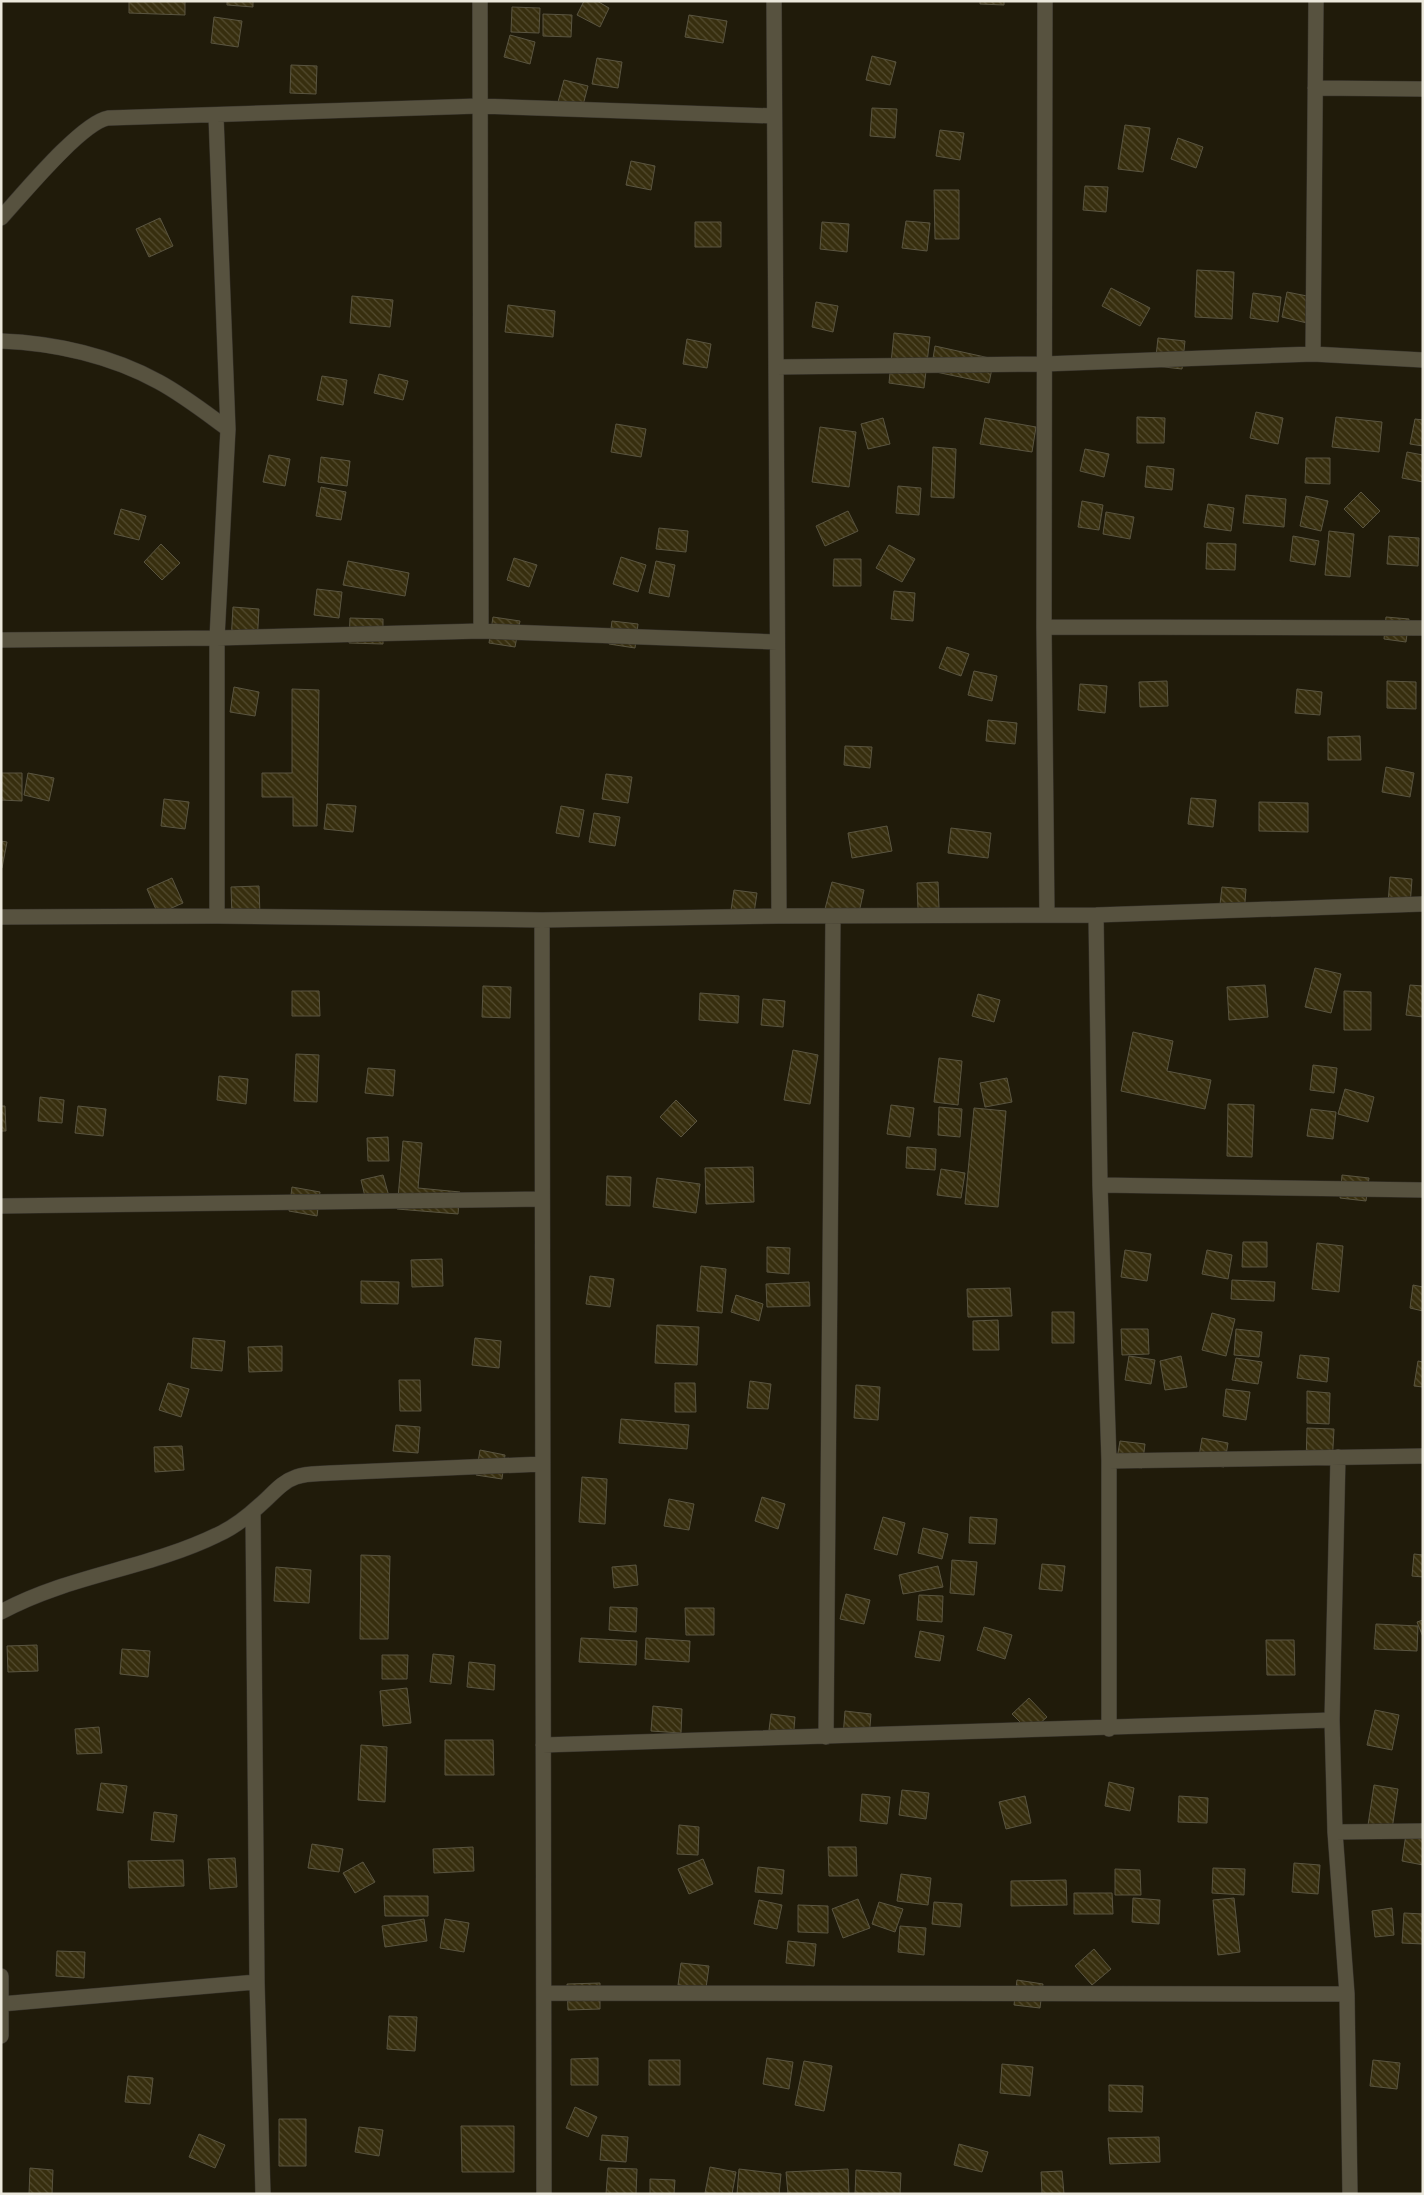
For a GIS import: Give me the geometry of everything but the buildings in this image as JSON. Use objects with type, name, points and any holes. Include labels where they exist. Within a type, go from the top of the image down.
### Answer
[{"type":"street","points":[[480,1],[481,631]]},
{"type":"street","points":[[774,1],[779,916]]},
{"type":"street","points":[[1045,1],[1044,627],[1047,915]]},
{"type":"street","points":[[1313,354],[1316,1]]},
{"type":"street","points":[[1314,88],[1423,89]]},
{"type":"street","points":[[1,218],[58,156],[86,130],[99,121],[108,118],[479,106],[774,116]]},
{"type":"street","points":[[216,116],[228,429],[217,638],[217,916]]},
{"type":"street","points":[[1,341],[85,353],[130,369],[159,382],[228,429]]},
{"type":"street","points":[[776,367],[1044,364],[1313,354],[1423,360]]},
{"type":"street","points":[[1044,627],[1423,628]]},
{"type":"street","points":[[1,640],[217,638],[481,631],[777,642]]},
{"type":"street","points":[[1,917],[217,916],[542,920],[779,916],[1096,915],[1423,904]]},
{"type":"street","points":[[1096,915],[1100,1185],[1109,1461],[1109,1729]]},
{"type":"street","points":[[826,1737],[833,916]]},
{"type":"street","points":[[542,920],[544,2194]]},
{"type":"street","points":[[1100,1185],[1423,1190]]},
{"type":"street","points":[[1,1206],[542,1199]]},
{"type":"street","points":[[1109,1461],[1423,1456]]},
{"type":"street","points":[[1338,1457],[1332,1720],[1334,1832],[1347,1994],[1350,2194]]},
{"type":"street","points":[[1,1612],[25,1599],[55,1587],[92,1578],[185,1548],[229,1529],[253,1512],[279,1487],[304,1475],[542,1464]]},
{"type":"street","points":[[253,1512],[257,1982],[263,2194]]},
{"type":"street","points":[[543,1745],[1109,1729],[1332,1720]]},
{"type":"street","points":[[1334,1832],[1423,1831]]},
{"type":"street","points":[[1,1976],[1,2036]]},
{"type":"street","points":[[2,2004],[257,1982]]},
{"type":"street","points":[[544,1993],[1347,1994]]}]
